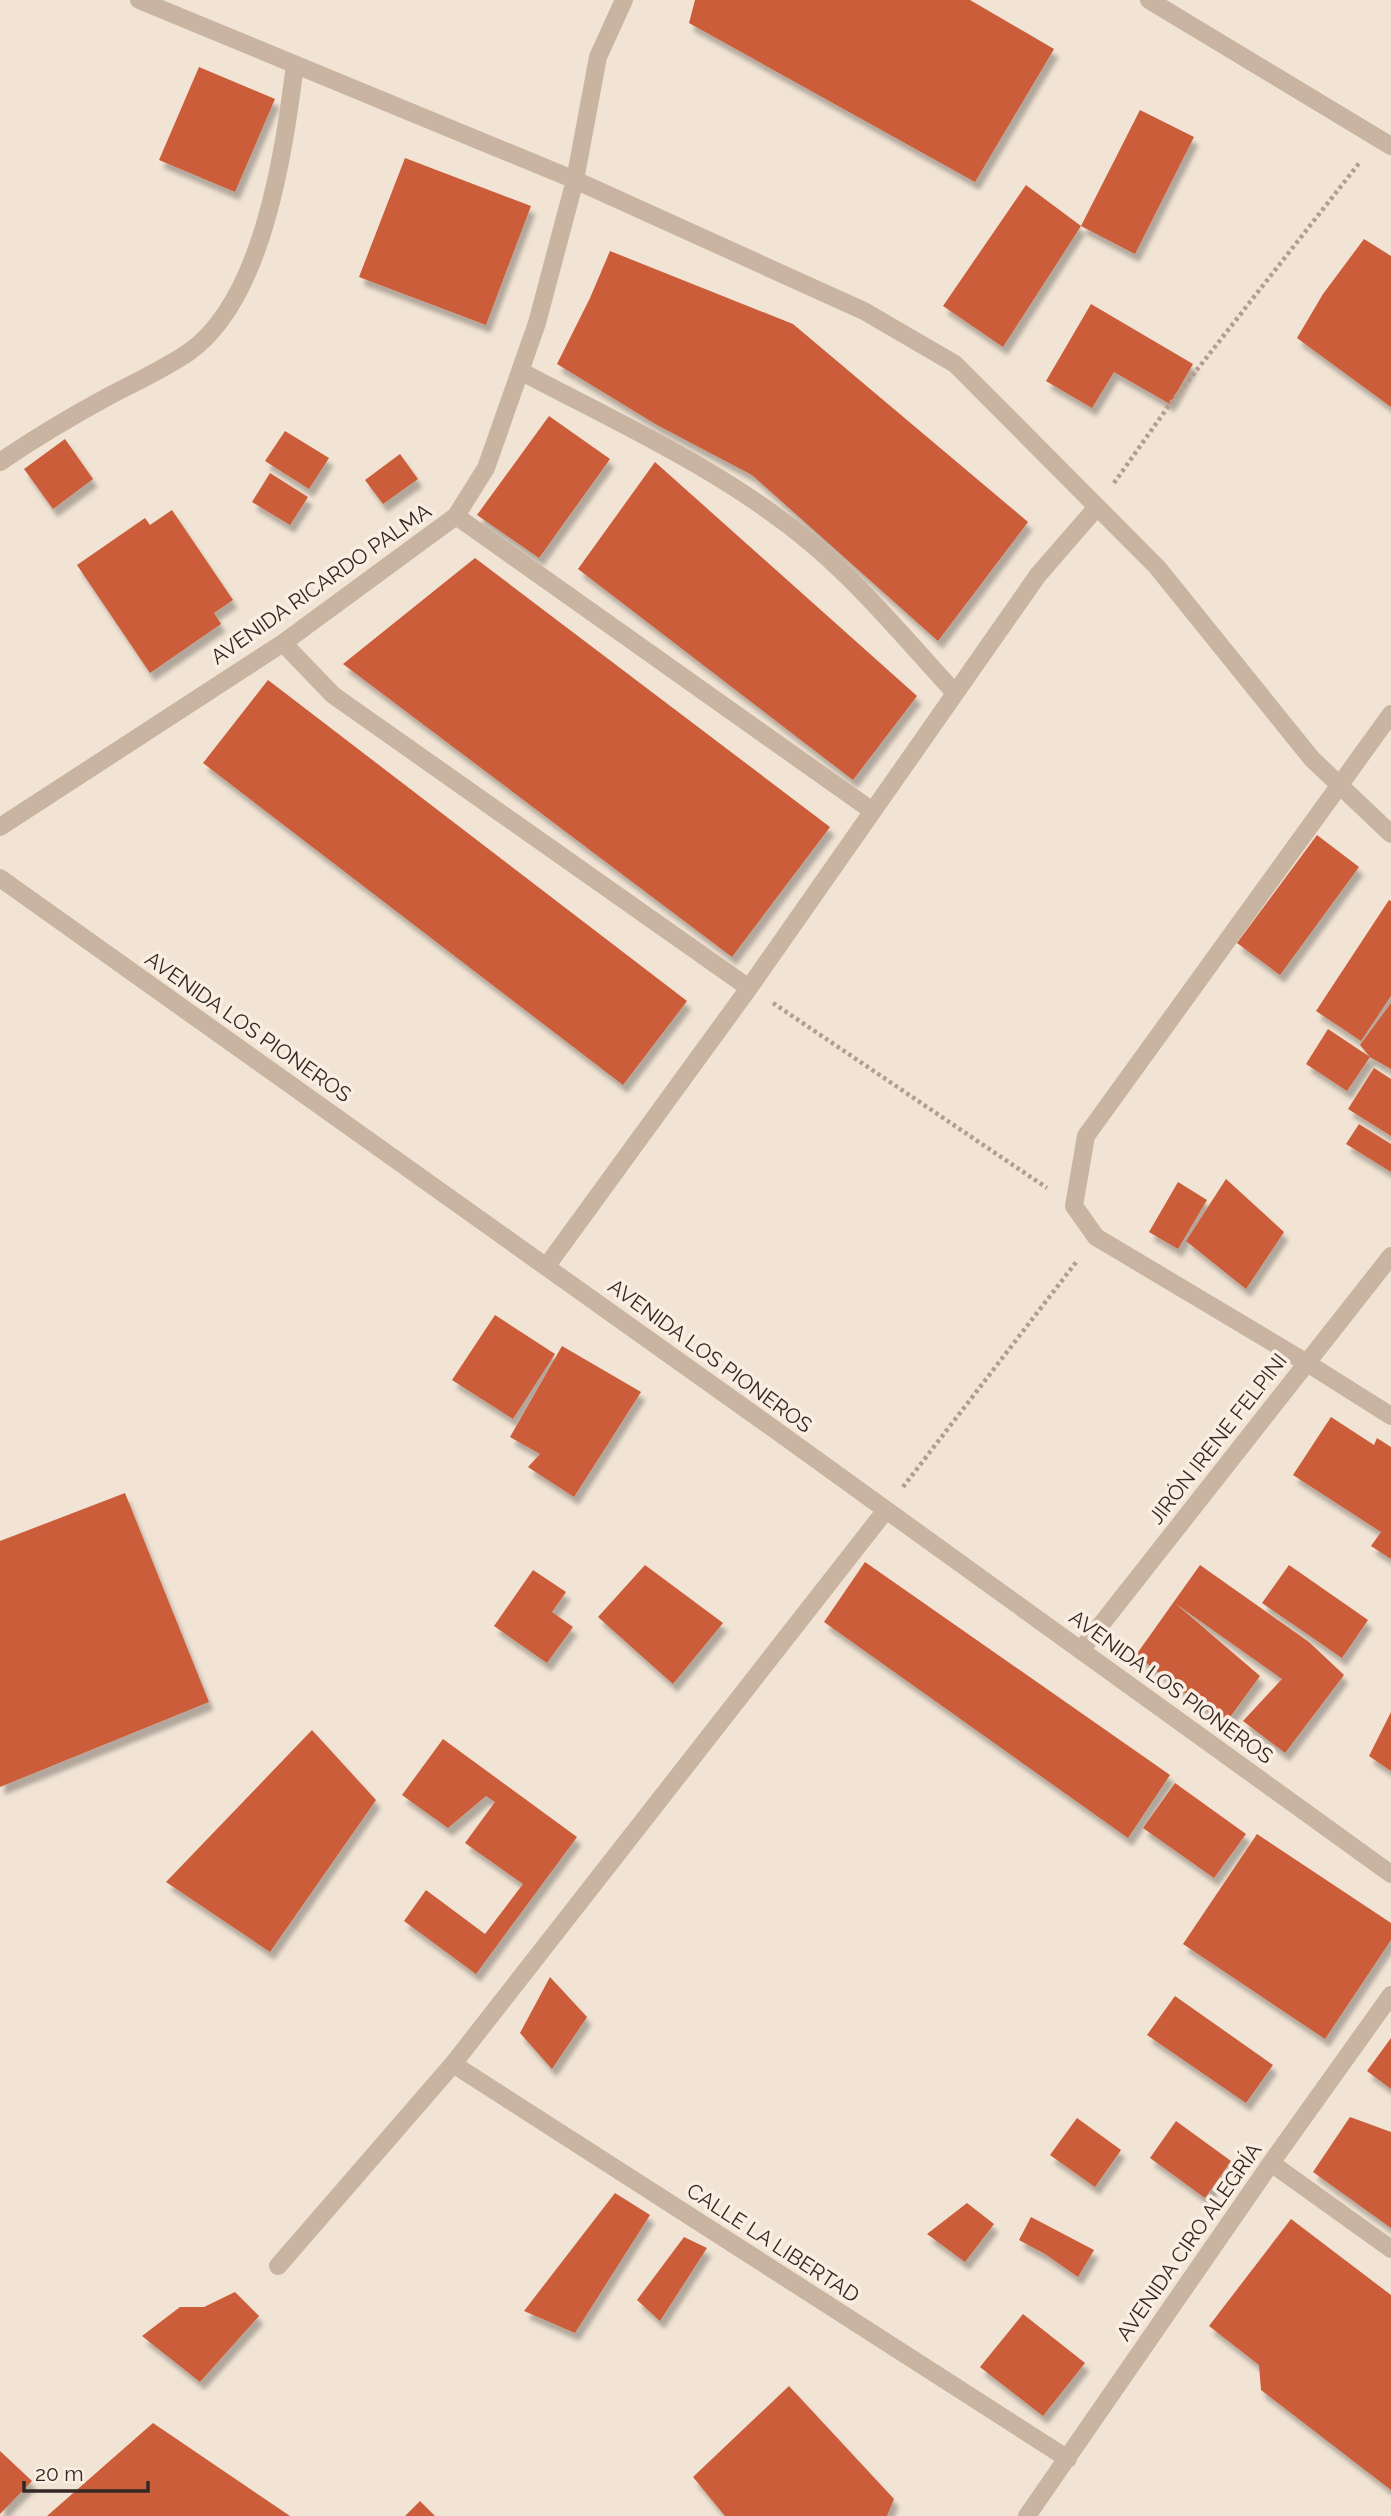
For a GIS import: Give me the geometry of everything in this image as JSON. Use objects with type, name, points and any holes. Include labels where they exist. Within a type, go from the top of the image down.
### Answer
[{"type":"street","points":[[139,0],[575,180],[864,312],[956,363],[1157,567],[1312,759],[1391,835]]},
{"type":"street","name":"AVENIDA RICARDO PALMA","points":[[0,827],[283,643],[456,516],[485,467],[537,323],[575,180],[598,57],[624,0]]},
{"type":"street","points":[[1149,0],[1385,142]]},
{"type":"street","points":[[0,462],[82,411],[190,351],[225,315],[250,264],[272,200],[284,147],[295,65]]},
{"type":"street","points":[[520,371],[695,463],[811,544],[859,590],[955,693]]},
{"type":"street","points":[[546,1266],[749,988],[1038,575],[1097,507]]},
{"type":"street","points":[[456,516],[871,810]]},
{"type":"street","points":[[283,643],[333,695],[749,988]]},
{"type":"street","points":[[1391,714],[1086,1136],[1074,1206],[1096,1237],[1391,1416]]},
{"type":"street","name":"AVENIDA LOS PIONEROS","points":[[0,878],[546,1266],[1391,1874]]},
{"type":"street","name":"JIRÓN IRENE FELPINI","points":[[1081,1650],[1391,1256]]},
{"type":"street","points":[[278,2266],[453,2064],[886,1510]]},
{"type":"street","name":"AVENIDA CIRO ALEGRÍA","points":[[1027,2516],[1271,2163],[1391,1995]]},
{"type":"street","name":"CALLE LA LIBERTAD","points":[[453,2064],[1068,2459]]},
{"type":"street","points":[[1271,2163],[1391,2249]]},
{"type":"path","points":[[1097,507],[1170,404],[1385,142]]},
{"type":"path","points":[[749,988],[1074,1206]]},
{"type":"path","points":[[886,1510],[1096,1237]]},
{"type":"building","points":[[695,0],[970,0],[1054,49],[975,182],[689,23]]},
{"type":"building","points":[[199,67],[275,99],[235,192],[159,160]]},
{"type":"building","points":[[1140,110],[1194,137],[1135,254],[1081,226]]},
{"type":"building","points":[[405,158],[531,206],[486,325],[359,277]]},
{"type":"building","points":[[1026,185],[1081,226],[1003,347],[943,306]]},
{"type":"building","points":[[1364,239],[1391,256],[1391,407],[1297,338],[1323,294]]},
{"type":"building","points":[[610,251],[793,324],[1028,522],[938,641],[752,475],[657,425],[557,364]]},
{"type":"building","points":[[1091,304],[1193,364],[1170,404],[1114,372],[1092,408],[1046,381]]},
{"type":"building","points":[[549,416],[610,459],[539,558],[477,515]]},
{"type":"building","points":[[285,431],[329,458],[309,489],[265,461]]},
{"type":"building","points":[[65,439],[93,479],[53,509],[24,469]]},
{"type":"building","points":[[400,454],[418,479],[383,504],[365,480]]},
{"type":"building","points":[[655,462],[917,696],[853,780],[578,569]]},
{"type":"building","points":[[270,473],[308,497],[290,525],[252,502]]},
{"type":"building","points":[[172,510],[233,600],[214,613],[221,624],[150,673],[77,565],[145,518],[150,525]]},
{"type":"building","points":[[475,558],[830,827],[732,957],[343,664]]},
{"type":"building","points":[[268,680],[687,1001],[623,1085],[203,763]]},
{"type":"building","points":[[1317,835],[1359,867],[1280,975],[1237,943]]},
{"type":"building","points":[[1389,900],[1391,996],[1361,1041],[1316,1011]]},
{"type":"building","points":[[1391,1003],[1391,1069],[1370,1057],[1360,1045]]},
{"type":"building","points":[[1328,1029],[1370,1057],[1347,1091],[1306,1064]]},
{"type":"building","points":[[1374,1068],[1391,1079],[1391,1136],[1348,1109]]},
{"type":"building","points":[[1359,1124],[1391,1144],[1391,1172],[1346,1144]]},
{"type":"building","points":[[1226,1179],[1284,1232],[1246,1289],[1186,1241]]},
{"type":"building","points":[[1178,1182],[1207,1200],[1178,1249],[1149,1232]]},
{"type":"building","points":[[495,1315],[555,1354],[513,1419],[452,1380]]},
{"type":"building","points":[[562,1346],[641,1392],[574,1497],[528,1467],[540,1454],[510,1437]]},
{"type":"building","points":[[1331,1417],[1374,1445],[1377,1438],[1391,1447],[1391,1559],[1371,1546],[1381,1532],[1293,1475]]},
{"type":"building","points":[[125,1493],[209,1702],[0,1787],[0,1541]]},
{"type":"building","points":[[865,1562],[1170,1775],[1128,1838],[824,1622]]},
{"type":"building","points":[[645,1565],[723,1623],[673,1684],[598,1617]]},
{"type":"building","points":[[1200,1565],[1309,1642],[1344,1675],[1285,1753],[1243,1721],[1282,1679],[1176,1604],[1260,1676],[1225,1724],[1136,1655]]},
{"type":"building","points":[[1289,1565],[1368,1620],[1342,1658],[1262,1603]]},
{"type":"building","points":[[533,1570],[566,1592],[552,1612],[573,1627],[547,1663],[494,1626]]},
{"type":"building","points":[[1391,1712],[1391,1771],[1369,1756]]},
{"type":"building","points":[[312,1730],[376,1800],[270,1952],[166,1882]]},
{"type":"building","points":[[443,1739],[577,1837],[476,1974],[404,1921],[426,1890],[485,1934],[523,1884],[465,1843],[495,1802],[486,1796],[448,1828],[402,1795]]},
{"type":"building","points":[[1175,1783],[1246,1834],[1214,1878],[1143,1828]]},
{"type":"building","points":[[1257,1834],[1391,1923],[1391,1940],[1325,2039],[1183,1944]]},
{"type":"building","points":[[550,1977],[587,2017],[552,2069],[520,2033]]},
{"type":"building","points":[[1175,1996],[1273,2065],[1246,2103],[1147,2035]]},
{"type":"building","points":[[1391,2038],[1391,2089],[1367,2071]]},
{"type":"building","points":[[1350,2117],[1391,2132],[1391,2228],[1313,2172]]},
{"type":"building","points":[[1077,2118],[1121,2150],[1095,2187],[1050,2155]]},
{"type":"building","points":[[1176,2121],[1231,2161],[1205,2198],[1150,2158]]},
{"type":"building","points":[[615,2193],[650,2215],[575,2333],[524,2311]]},
{"type":"building","points":[[967,2203],[994,2224],[965,2262],[927,2234]]},
{"type":"building","points":[[1031,2217],[1094,2250],[1078,2277],[1019,2240]]},
{"type":"building","points":[[1291,2219],[1391,2295],[1391,2490],[1261,2390],[1259,2365],[1209,2326]]},
{"type":"building","points":[[684,2237],[707,2248],[660,2321],[637,2300]]},
{"type":"building","points":[[235,2292],[259,2316],[200,2382],[142,2336],[180,2307],[204,2307]]},
{"type":"building","points":[[1023,2314],[1085,2363],[1043,2416],[980,2367]]},
{"type":"building","points":[[789,2386],[894,2499],[887,2516],[725,2516],[693,2477]]},
{"type":"building","points":[[153,2423],[290,2516],[47,2516]]},
{"type":"building","points":[[0,2451],[32,2481],[0,2514]]},
{"type":"building","points":[[420,2501],[435,2516],[405,2516]]}]
